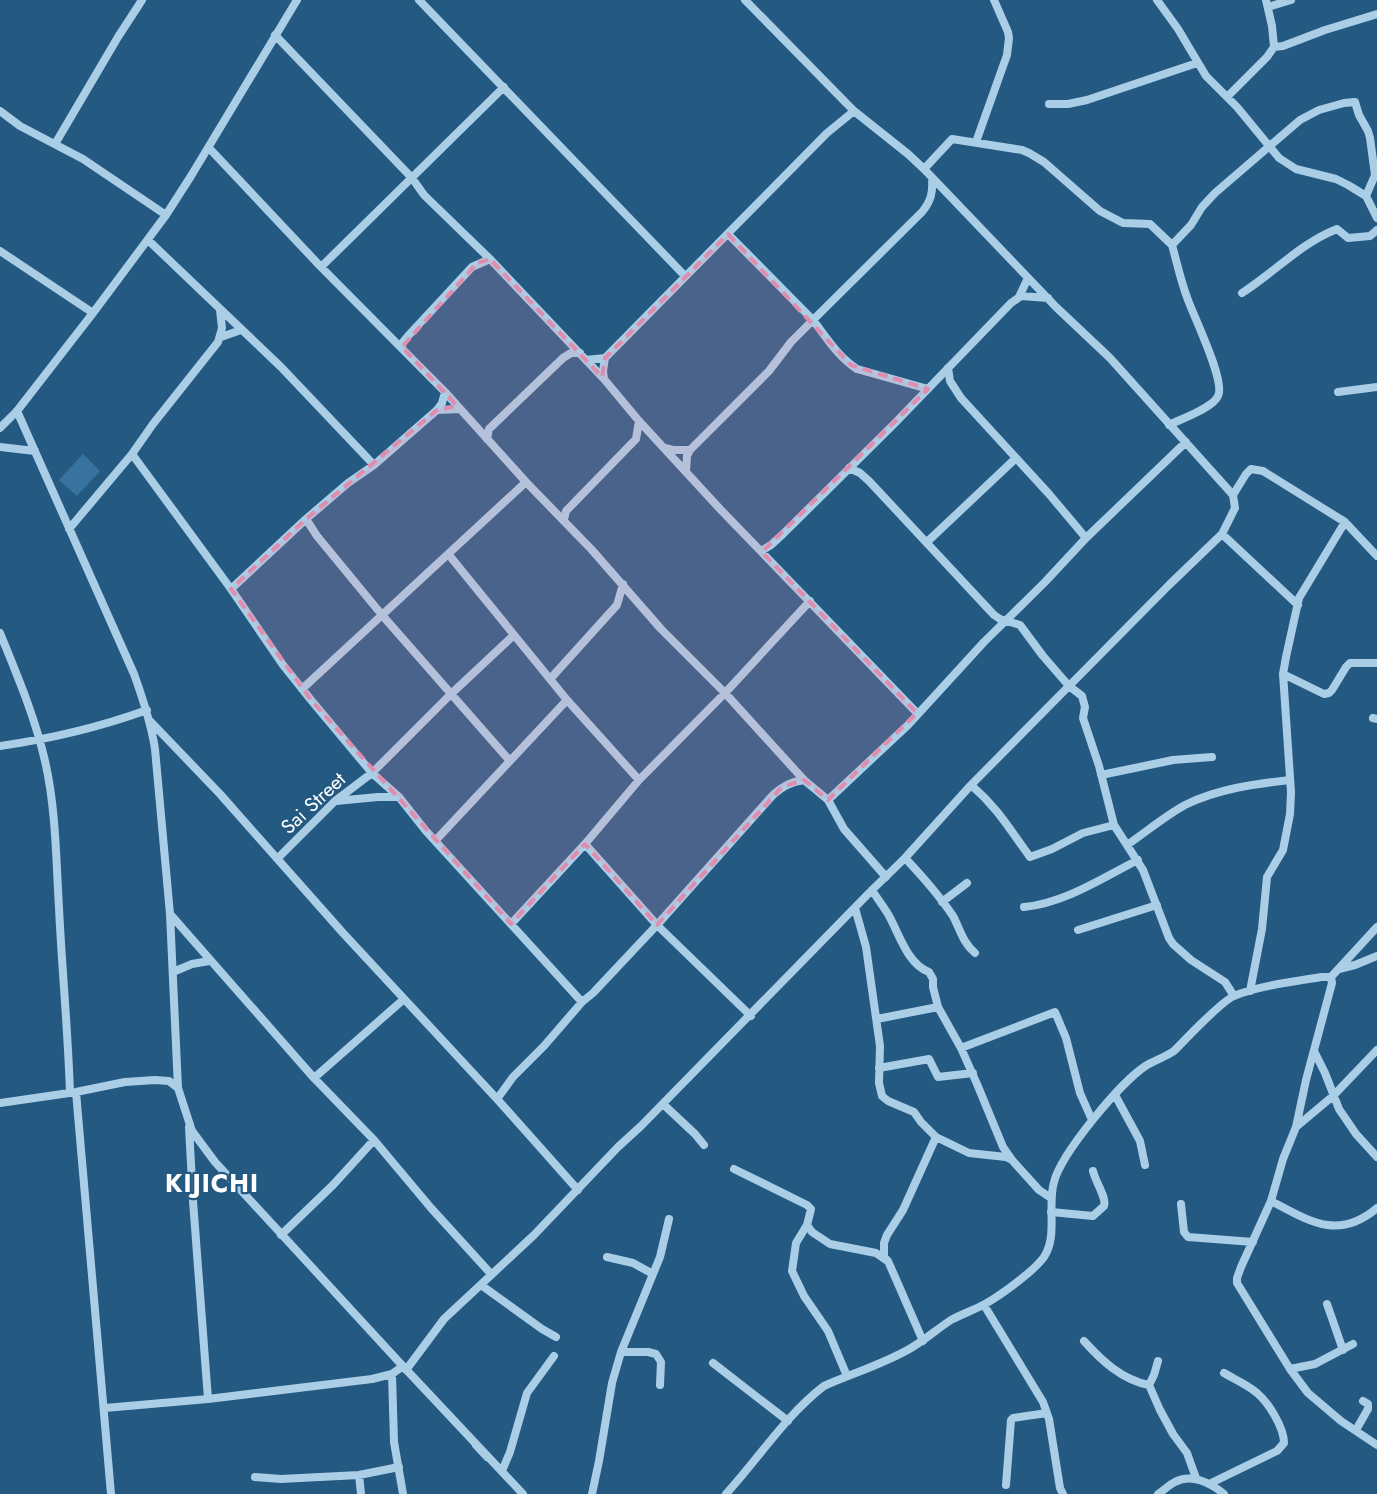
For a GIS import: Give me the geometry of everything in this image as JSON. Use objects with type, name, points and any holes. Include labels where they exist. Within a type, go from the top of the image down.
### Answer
[{"type":"street","points":[[55,144],[142,0]]},
{"type":"street","points":[[0,428],[17,411],[166,215],[209,148],[297,0]]},
{"type":"street","points":[[419,0],[685,276]]},
{"type":"street","points":[[105,1408],[208,1399],[372,1379],[392,1374],[405,1368],[444,1319],[534,1235],[618,1147],[751,1016],[872,890],[906,858],[972,785],[1069,686],[1222,534],[1235,508],[1233,495],[1110,358],[1028,278],[924,169],[854,111],[745,0]]},
{"type":"street","points":[[976,142],[1007,55],[1008,32],[994,0]]},
{"type":"street","points":[[1157,0],[1178,29],[1197,63],[1213,84],[1227,97],[1279,158],[1296,169],[1336,180],[1366,196],[1375,208],[1377,218]]},
{"type":"street","points":[[1227,97],[1267,57],[1274,47],[1267,3],[1291,0]]},
{"type":"street","points":[[1274,47],[1283,46],[1325,30],[1377,14]]},
{"type":"street","points":[[276,35],[412,178],[424,195],[490,259],[580,353],[639,421],[917,713]]},
{"type":"street","points":[[1049,104],[1068,104],[1087,100],[1197,63]]},
{"type":"street","points":[[321,267],[504,87]]},
{"type":"street","points":[[1172,245],[1191,225],[1202,207],[1216,193],[1300,120],[1319,110],[1344,103],[1355,102],[1370,138],[1374,175],[1366,196]]},
{"type":"street","points":[[0,111],[20,126],[83,159],[166,215]]},
{"type":"street","points":[[604,379],[605,358],[827,133],[854,111]]},
{"type":"street","points":[[1370,138],[1377,133]]},
{"type":"street","points":[[924,169],[952,139],[1022,150],[1044,162],[1100,210],[1122,223],[1150,224],[1172,245],[1187,298],[1200,326],[1218,377],[1220,390],[1218,397],[1212,404],[1169,425]]},
{"type":"street","points":[[209,148],[321,267],[445,392],[487,440],[623,584],[661,630],[725,693],[804,780],[828,800],[844,829],[886,877]]},
{"type":"street","points":[[686,471],[687,456],[690,450],[769,371],[792,342],[813,320],[922,212],[931,200],[932,178]]},
{"type":"street","points":[[1242,293],[1287,258],[1329,232],[1338,229],[1348,238],[1370,236],[1377,230]]},
{"type":"street","points":[[728,234],[813,320],[838,353],[852,365],[928,389]]},
{"type":"street","points":[[148,240],[281,367],[374,465]]},
{"type":"street","points":[[0,251],[93,313]]},
{"type":"street","points":[[402,348],[403,342],[408,336],[472,267],[477,263],[490,259]]},
{"type":"street","points":[[761,551],[783,534],[896,423],[1011,303],[1019,297],[1028,278]]},
{"type":"street","points":[[1019,297],[1048,298]]},
{"type":"street","points":[[69,529],[132,454],[153,424],[215,347],[221,337],[220,310]]},
{"type":"street","points":[[221,337],[241,330]]},
{"type":"street","points":[[487,440],[489,429],[563,358],[571,353],[580,353]]},
{"type":"street","points":[[586,360],[605,358]]},
{"type":"street","points":[[948,368],[950,381],[954,389],[1086,538]]},
{"type":"street","points":[[1338,392],[1377,387]]},
{"type":"street","points":[[230,589],[306,519],[348,483],[374,465],[437,410],[442,403],[445,392]]},
{"type":"street","points":[[437,410],[460,409]]},
{"type":"street","points":[[17,411],[134,674],[147,710],[155,749],[170,914],[178,1088],[185,1104],[189,1122],[192,1192],[208,1399]]},
{"type":"street","points":[[564,520],[566,511],[636,438],[639,421]]},
{"type":"street","points":[[636,438],[654,437]]},
{"type":"street","points":[[828,800],[908,725],[917,713],[1086,538],[1186,442]]},
{"type":"street","points":[[0,447],[35,451]]},
{"type":"street","points":[[665,448],[690,450]]},
{"type":"street","points":[[132,454],[302,689],[372,773],[399,797],[435,841],[565,986],[582,1002]]},
{"type":"street","points":[[927,542],[1015,459]]},
{"type":"street","points":[[849,468],[860,473],[869,481],[994,615],[1017,623],[1023,628],[1043,656],[1069,686],[1082,696],[1084,703],[1083,718],[1114,825],[1138,860],[1151,886],[1169,938],[1191,960],[1225,982],[1234,996]]},
{"type":"street","points":[[1233,495],[1251,469],[1263,471],[1345,522],[1377,556]]},
{"type":"street","points":[[302,689],[526,482]]},
{"type":"street","points":[[306,519],[317,536],[382,615],[510,761]]},
{"type":"street","points":[[1250,991],[1262,929],[1266,877],[1279,860],[1286,842],[1290,814],[1290,780],[1283,674],[1299,598],[1345,522]]},
{"type":"street","points":[[1222,534],[1298,605]]},
{"type":"street","points":[[448,555],[567,700],[639,780]]},
{"type":"street","points":[[550,678],[617,605],[623,584]]},
{"type":"street","points":[[511,924],[585,844],[639,780],[725,693],[810,601]]},
{"type":"street","points":[[0,633],[40,738],[53,809],[73,1092],[105,1408],[111,1494]]},
{"type":"street","name":"Sai Street","points":[[278,858],[335,801],[372,773],[451,694],[514,635]]},
{"type":"street","points":[[1283,674],[1324,694],[1332,690],[1350,663],[1377,663]]},
{"type":"street","points":[[435,841],[567,700]]},
{"type":"street","points":[[0,746],[112,722],[147,710]]},
{"type":"street","points":[[149,719],[220,794],[578,1190]]},
{"type":"street","points":[[1101,775],[1173,760],[1212,757]]},
{"type":"street","points":[[497,1099],[513,1077],[657,924],[773,795],[791,782],[804,780]]},
{"type":"street","points":[[1127,845],[1184,806],[1211,794],[1246,785],[1290,780]]},
{"type":"street","points":[[972,785],[986,798],[1012,829],[1030,857],[1052,849],[1084,832],[1114,825]]},
{"type":"street","points":[[335,801],[399,797]]},
{"type":"street","points":[[585,844],[657,924],[751,1016]]},
{"type":"street","points":[[906,858],[953,917],[968,947],[974,953]]},
{"type":"street","points":[[1024,907],[1055,901],[1138,860]]},
{"type":"street","points":[[942,902],[967,883]]},
{"type":"street","points":[[872,890],[908,952],[929,972],[933,979],[933,988],[938,1007],[973,1073],[997,1135],[1012,1160],[1043,1194],[1051,1198]]},
{"type":"street","points":[[1078,930],[1157,905]]},
{"type":"street","points":[[855,908],[866,947],[870,986],[880,1046],[879,1083],[882,1096],[888,1101],[914,1112],[936,1137],[969,1153],[1006,1157],[1012,1160]]},
{"type":"street","points":[[170,914],[314,1078],[374,1140],[431,1208],[491,1274]]},
{"type":"street","points":[[1377,927],[1331,978],[1332,983],[1296,1127],[1270,1201],[1239,1272],[1237,1283],[1290,1369],[1316,1401],[1341,1421],[1377,1445]]},
{"type":"street","points":[[1339,969],[1377,956]]},
{"type":"street","points":[[173,972],[192,964],[209,960]]},
{"type":"street","points":[[726,1494],[788,1421],[824,1386],[899,1355],[923,1341],[950,1321],[984,1304],[1025,1275],[1043,1258],[1049,1245],[1052,1230],[1051,1198],[1058,1170],[1092,1120],[1134,1075],[1147,1065],[1166,1057],[1174,1051],[1224,1003],[1234,996],[1250,991],[1322,977],[1331,978]]},
{"type":"street","points":[[314,1078],[404,999]]},
{"type":"street","points":[[876,1019],[938,1007]]},
{"type":"street","points":[[961,1048],[1056,1012],[1066,1038],[1080,1093],[1092,1120]]},
{"type":"street","points":[[1296,1127],[1333,1096],[1377,1050]]},
{"type":"street","points":[[1314,1052],[1325,1073],[1339,1109],[1356,1134],[1377,1157]]},
{"type":"street","points":[[879,1068],[928,1059],[938,1077],[973,1073]]},
{"type":"street","points":[[0,1103],[115,1084],[155,1080],[169,1081],[178,1088]]},
{"type":"street","points":[[1115,1095],[1140,1141],[1144,1165]]},
{"type":"street","points":[[663,1104],[704,1145]]},
{"type":"street","points":[[189,1122],[196,1137],[215,1162],[523,1494]]},
{"type":"street","points":[[923,1341],[888,1261],[884,1257],[884,1243],[903,1210],[936,1137]]},
{"type":"street","points":[[281,1234],[333,1185],[374,1140]]},
{"type":"street","points":[[734,1168],[808,1205],[810,1209],[807,1225],[796,1244],[792,1271],[804,1296],[828,1331],[848,1376]]},
{"type":"street","points":[[1051,1212],[1093,1216],[1104,1206],[1105,1199],[1096,1183],[1093,1172]]},
{"type":"street","points":[[1270,1201],[1320,1224],[1332,1226],[1358,1221],[1377,1208]]},
{"type":"street","points":[[1182,1204],[1184,1232],[1188,1237],[1253,1242]]},
{"type":"street","points":[[592,1494],[608,1402],[621,1352],[660,1257],[669,1219]]},
{"type":"street","points":[[807,1225],[812,1232],[830,1244],[876,1253],[888,1261]]},
{"type":"street","points":[[607,1257],[633,1263],[653,1274]]},
{"type":"street","points":[[481,1285],[556,1337]]},
{"type":"street","points":[[984,1304],[1037,1390],[1047,1413],[1060,1488],[1063,1494]]},
{"type":"street","points":[[1327,1304],[1343,1350]]},
{"type":"street","points":[[1084,1341],[1098,1357],[1119,1372],[1142,1384],[1149,1385]]},
{"type":"street","points":[[1290,1369],[1314,1364],[1353,1344]]},
{"type":"street","points":[[621,1352],[648,1352],[656,1354],[661,1362],[660,1385]]},
{"type":"street","points":[[502,1471],[510,1452],[527,1393],[554,1356]]},
{"type":"street","points":[[1149,1385],[1158,1360]]},
{"type":"street","points":[[713,1363],[788,1421]]},
{"type":"street","points":[[1209,1484],[1277,1451],[1284,1443],[1284,1434],[1280,1425],[1257,1393],[1224,1373]]},
{"type":"street","points":[[392,1374],[394,1442],[403,1494]]},
{"type":"street","points":[[1149,1385],[1173,1434],[1187,1453],[1196,1478]]},
{"type":"street","points":[[1356,1430],[1368,1409],[1368,1404],[1363,1401]]},
{"type":"street","points":[[1006,1485],[1011,1420],[1013,1418],[1047,1413]]},
{"type":"street","points":[[256,1477],[281,1479],[359,1475],[399,1467]]},
{"type":"street","points":[[359,1475],[361,1494]]},
{"type":"street","points":[[1158,1494],[1176,1481],[1196,1478],[1224,1494]]},
{"type":"highlighted area","points":[[728,234],[851,365],[928,389],[762,552],[917,713],[828,800],[804,780],[782,787],[657,925],[585,844],[511,924],[311,700],[231,589],[306,519],[437,410],[457,406],[402,347],[477,263],[490,259],[602,377],[605,358]]},
{"type":"shaded area","points":[[83,454],[100,471],[77,496],[59,480]]},
{"type":"waterway","points":[[473,1446],[486,1460]]},
{"type":"district","name":"KIJICHI","points":[[212,1183]]}]
